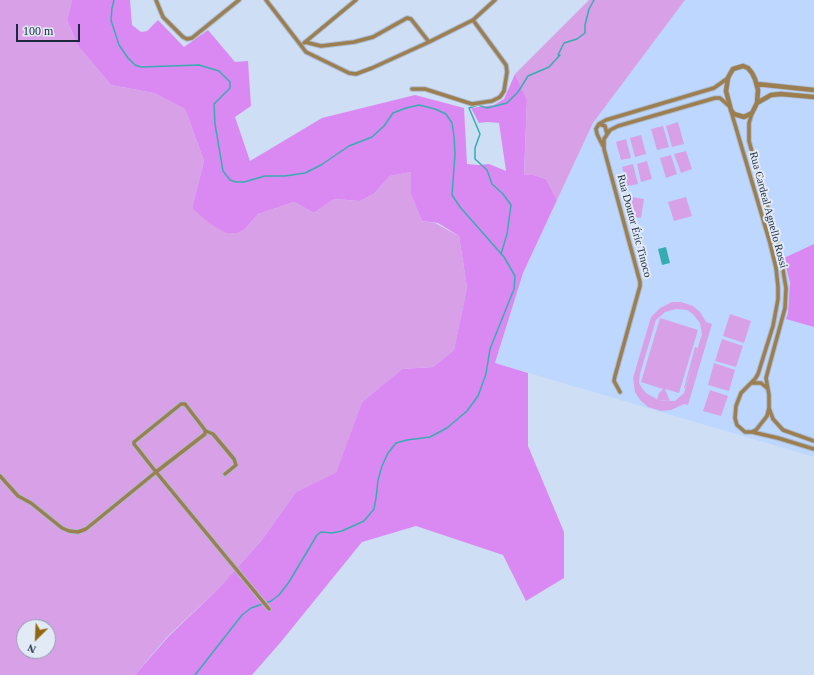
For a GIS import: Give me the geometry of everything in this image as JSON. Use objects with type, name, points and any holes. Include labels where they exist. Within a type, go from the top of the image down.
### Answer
[{"type":"street","points":[[156,0],[163,17],[182,37],[187,39],[192,38],[239,0]]},
{"type":"street","points":[[266,0],[300,46],[308,53],[356,74],[429,42],[473,20],[494,0]]},
{"type":"street","points":[[300,46],[356,0]]},
{"type":"street","points":[[305,42],[321,46],[332,46],[354,42],[373,37],[407,18],[411,19],[429,42]]},
{"type":"street","points":[[412,89],[425,89],[472,104],[492,101],[500,97],[504,92],[507,72],[506,65],[473,20]]},
{"type":"street","points":[[730,108],[726,91],[728,78],[733,69],[743,66],[752,72],[757,84],[757,103]]},
{"type":"street","points":[[604,149],[596,129],[606,120],[714,88],[728,78]]},
{"type":"street","points":[[757,84],[814,90]]},
{"type":"street","points":[[814,97],[781,94],[764,97],[757,103],[752,113],[749,123],[748,141],[780,252],[786,288],[785,308],[766,378],[770,408],[775,422],[786,431],[814,441]]},
{"type":"street","points":[[607,134],[610,130],[618,126],[715,98],[720,98],[725,101],[734,114],[738,116],[744,117],[752,113]]},
{"type":"street","name":"Rua Cardeal Agnello Rossi","points":[[730,108],[770,243],[776,268],[778,287],[778,299],[773,326],[758,374],[743,391],[737,401],[734,418],[737,425],[740,429],[746,432],[751,432]]},
{"type":"street","points":[[600,124],[605,126],[607,134]]},
{"type":"street","name":"Rua Doutor Éric Tinoco","points":[[607,134],[603,144],[604,149],[640,282],[614,381],[620,392]]},
{"type":"street","points":[[750,384],[760,383],[768,389]]},
{"type":"street","points":[[0,476],[18,496],[31,503],[62,528],[69,532],[78,532],[86,529],[156,472],[203,437],[205,433],[203,426],[184,404],[181,404],[136,440],[134,444],[156,472],[257,595],[270,609]]},
{"type":"street","points":[[751,432],[760,426],[767,416],[770,408]]},
{"type":"street","points":[[205,433],[206,431],[213,434],[234,459],[236,465],[226,474]]},
{"type":"street","points":[[751,432],[778,438],[814,449]]},
{"type":"shaded area","points":[[0,0],[72,0],[67,20],[78,46],[111,85],[154,93],[185,109],[204,161],[192,208],[245,229],[258,214],[294,202],[314,213],[334,199],[360,201],[374,194],[390,176],[411,172],[411,195],[422,221],[435,223],[459,236],[467,287],[454,350],[433,367],[402,369],[362,402],[336,474],[296,492],[261,541],[219,588],[167,637],[135,675],[0,675]]},
{"type":"shaded area","points":[[72,0],[130,0],[132,25],[141,32],[147,31],[158,20],[184,47],[208,30],[235,62],[248,61],[251,106],[235,117],[250,161],[322,118],[415,95],[464,108],[467,164],[489,164],[506,171],[499,123],[479,123],[471,108],[494,105],[504,99],[515,74],[527,99],[524,175],[534,175],[546,179],[557,200],[523,273],[495,363],[528,373],[528,446],[564,532],[564,578],[526,601],[503,555],[416,526],[362,542],[252,675],[135,675],[168,637],[219,588],[261,541],[296,492],[336,473],[362,402],[402,369],[433,367],[454,350],[467,287],[459,236],[438,223],[422,221],[411,195],[411,172],[390,176],[374,194],[360,201],[334,199],[314,213],[294,202],[258,214],[245,229],[237,233],[226,233],[209,223],[192,208],[204,161],[185,109],[154,93],[111,85],[78,46],[67,20]]},
{"type":"shaded area","points":[[589,0],[685,0],[593,123],[557,200],[546,179],[534,175],[524,176],[527,99],[515,74]]},
{"type":"shaded area","points":[[685,0],[814,0],[814,457],[495,363],[523,273],[593,123]]},
{"type":"shaded area","points":[[678,122],[684,144],[672,147],[666,126]]},
{"type":"shaded area","points":[[663,126],[669,147],[657,150],[651,129]]},
{"type":"shaded area","points":[[641,135],[646,154],[635,157],[630,138]]},
{"type":"shaded area","points":[[626,139],[631,158],[621,160],[616,142]]},
{"type":"shaded area","points":[[686,151],[692,169],[681,173],[674,154]]},
{"type":"shaded area","points":[[671,155],[677,174],[666,178],[660,158]]},
{"type":"shaded area","points":[[647,161],[652,179],[641,182],[637,164]]},
{"type":"shaded area","points":[[633,164],[638,184],[627,186],[622,167]]},
{"type":"shaded area","points":[[632,197],[644,199],[641,218],[629,216]]},
{"type":"shaded area","points":[[686,197],[692,216],[674,221],[668,202]]},
{"type":"shaded area","points":[[814,244],[814,327],[786,319],[788,313],[790,283],[784,258]]},
{"type":"shaded area","points":[[666,247],[670,263],[662,265],[658,249]]},
{"type":"shaded area","points":[[672,302],[681,302],[693,306],[700,312],[706,322],[712,324],[688,405],[684,404],[671,410],[661,411],[648,407],[640,400],[635,392],[633,378],[651,317],[660,308]],"holes":[[[676,309],[687,310],[693,314],[700,323],[702,334],[684,393],[675,401],[670,401],[665,389],[679,393],[698,330],[660,318],[641,382],[663,389],[659,393],[658,400],[646,393],[642,388],[639,383],[640,374],[656,320],[665,312]]]},
{"type":"shaded area","points":[[730,314],[751,321],[744,343],[723,336]]},
{"type":"shaded area","points":[[722,339],[743,346],[736,367],[715,361]]},
{"type":"shaded area","points":[[695,347],[698,348],[684,388]]},
{"type":"shaded area","points":[[714,363],[735,370],[729,391],[708,385]]},
{"type":"shaded area","points":[[710,390],[728,396],[721,416],[703,411]]},
{"type":"waterway","points":[[114,0],[111,20],[119,45],[135,65],[141,67],[199,65],[219,71],[230,82],[230,88],[214,104],[215,124],[223,171],[230,180],[244,182],[265,176],[285,176],[305,173],[321,165],[349,146],[372,137],[384,126],[393,113],[406,108],[419,105],[435,109],[446,114],[452,123],[454,136],[455,154],[452,195],[460,207],[504,257],[515,276],[514,289],[490,349],[486,374],[478,396],[467,411],[447,428],[430,437],[396,443],[388,453],[382,466],[378,480],[374,509],[364,521],[342,531],[332,533],[321,532],[317,535],[289,582],[279,595],[271,601],[251,608],[242,615],[195,675]]},
{"type":"waterway","points":[[501,254],[507,234],[511,205],[503,194],[492,184],[487,170],[475,159],[475,148],[480,134],[469,108],[478,105],[487,108],[507,103],[518,92],[528,76],[549,67],[560,55],[558,55],[564,43],[577,39],[585,33],[585,25],[589,9],[594,0]]}]
